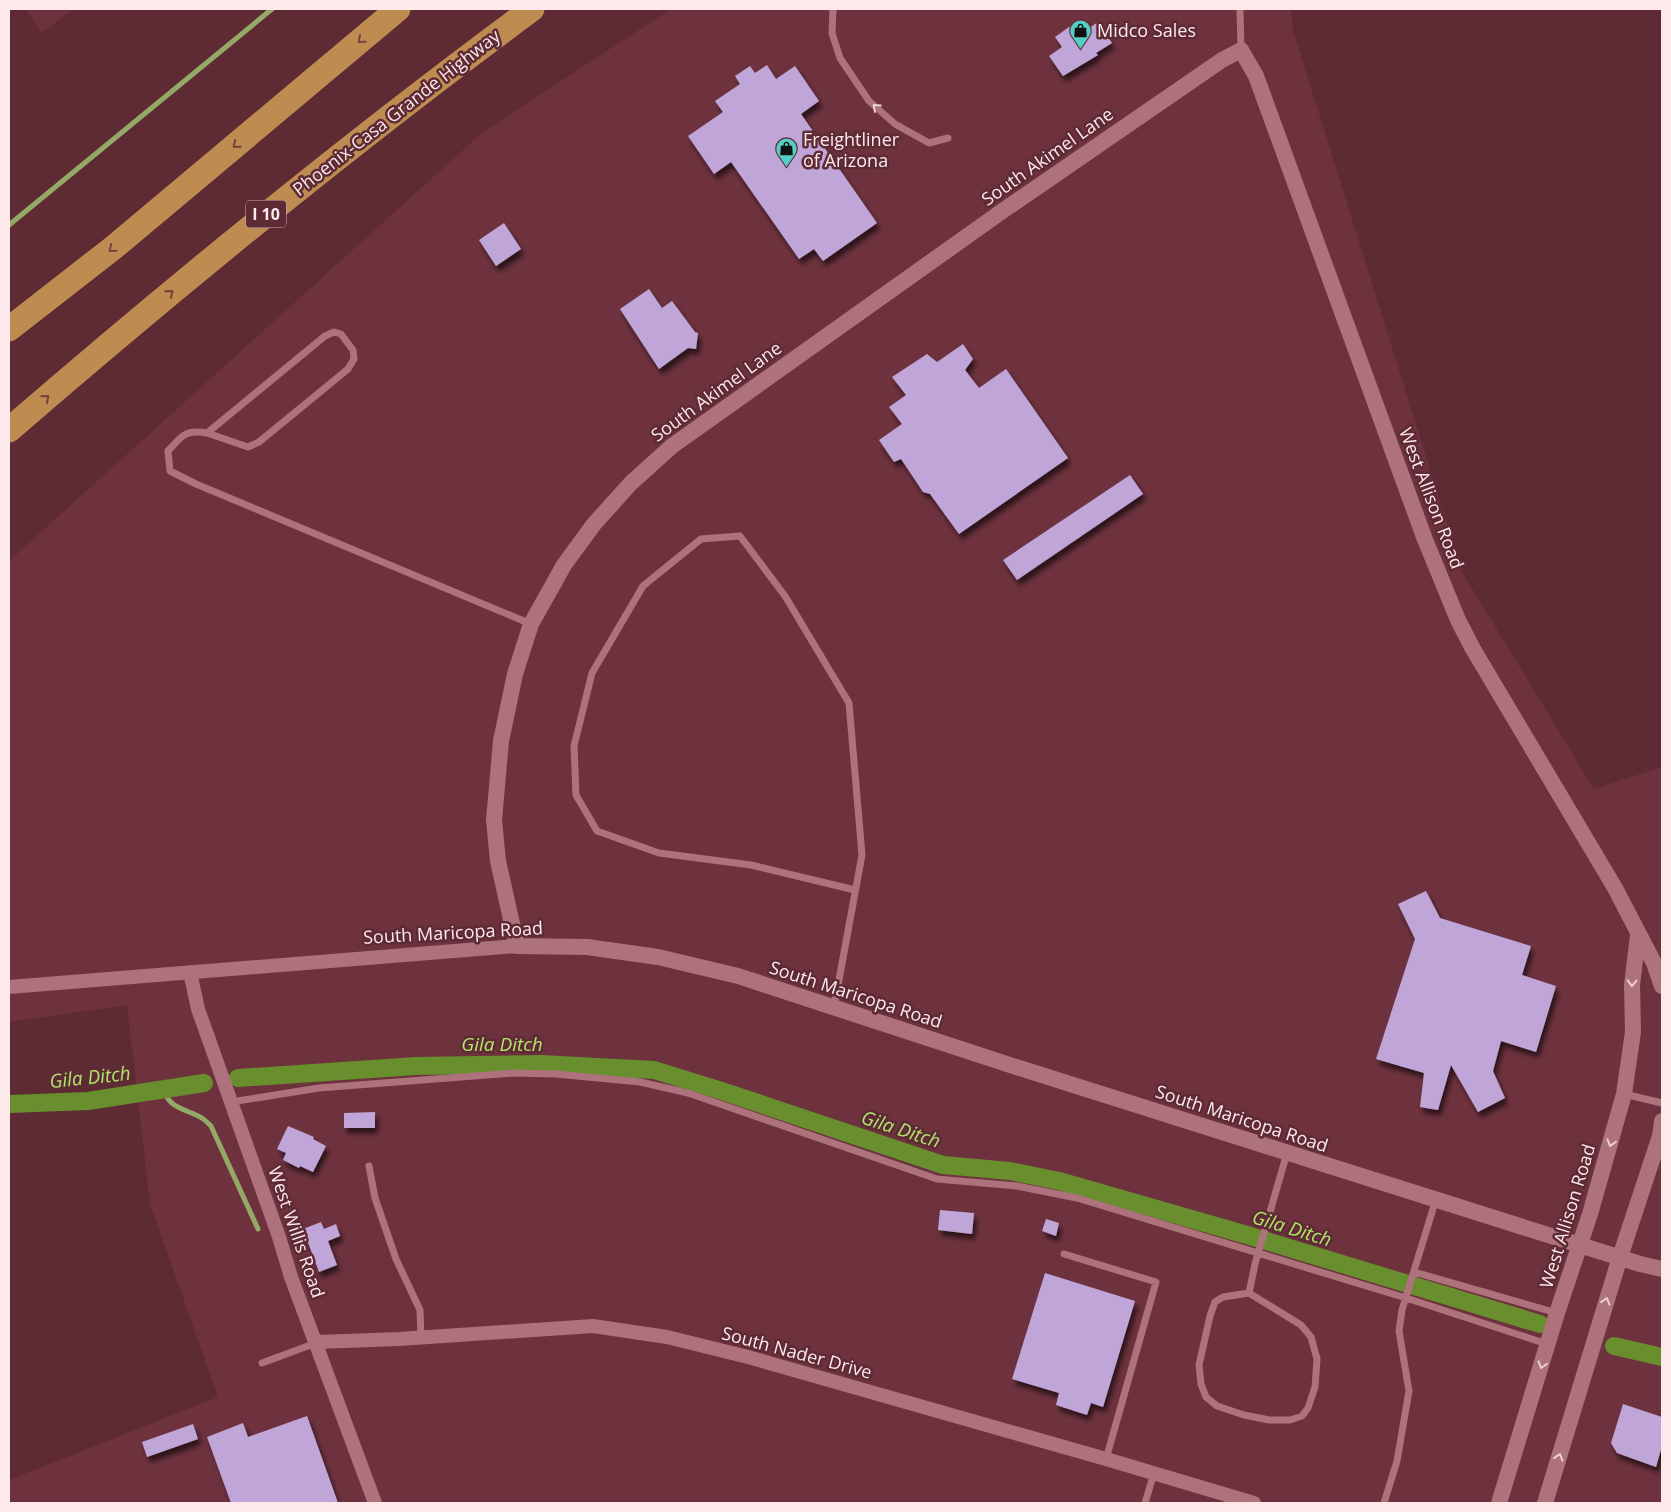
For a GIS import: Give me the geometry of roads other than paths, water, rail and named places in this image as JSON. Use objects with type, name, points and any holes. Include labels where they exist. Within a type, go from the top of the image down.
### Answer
[{"type":"highway","points":[[9,329],[113,248],[398,9]]},
{"type":"highway","name":"Phoenix-Casa Grande Highway","points":[[9,430],[293,191],[532,9]]},
{"type":"street","name":"South Akimel Lane","points":[[517,946],[498,861],[494,820],[501,741],[515,674],[531,624],[564,565],[594,524],[630,483],[672,446],[1001,212],[1222,60],[1242,50]]},
{"type":"street","name":"West Allison Road","points":[[1242,50],[1256,76],[1424,537],[1458,620],[1473,649],[1614,888],[1654,963],[1662,986]]},
{"type":"street","name":"West Allison Road","points":[[1499,1503],[1580,1244],[1624,1094],[1632,1040],[1632,985],[1638,935]]},
{"type":"street","name":"South Maricopa Road","points":[[9,987],[517,946],[587,947],[658,957],[738,976],[1287,1153],[1662,1269]]},
{"type":"street","name":"West Willis Road","points":[[190,972],[198,1009],[292,1278],[375,1503]]},
{"type":"street","points":[[1544,1503],[1620,1257],[1660,1136],[1662,1121]]},
{"type":"street","name":"South Nader Drive","points":[[317,1342],[421,1338],[593,1326],[667,1337],[748,1356],[1254,1503]]},
{"type":"lane","points":[[833,9],[832,34],[840,58],[868,101],[895,124],[929,143],[948,138]]},
{"type":"lane","points":[[1240,9],[1242,50]]},
{"type":"lane","points":[[207,433],[325,336],[334,332],[341,334],[353,350],[354,359],[348,369],[259,442],[248,447],[207,433],[194,431],[183,435],[168,451],[170,471],[196,484],[531,624]]},
{"type":"lane","points":[[834,1007],[862,855],[849,703],[785,596],[740,536],[701,538],[643,586],[592,673],[574,746],[576,795],[597,831],[659,853],[752,865],[855,890]]},
{"type":"lane","points":[[231,1102],[319,1088],[512,1073],[565,1075],[640,1082],[688,1093],[937,1179],[1017,1186],[1077,1198],[1406,1298],[1548,1344]]},
{"type":"lane","points":[[1624,1094],[1662,1103]]},
{"type":"lane","points":[[1249,1293],[1265,1228],[1287,1153]]},
{"type":"lane","points":[[369,1166],[376,1198],[396,1259],[420,1310],[421,1338]]},
{"type":"lane","points":[[1384,1503],[1397,1461],[1410,1391],[1400,1332],[1402,1310],[1436,1199]]},
{"type":"lane","points":[[1064,1254],[1156,1282],[1106,1459]]},
{"type":"lane","points":[[1414,1272],[1557,1313]]},
{"type":"lane","points":[[1249,1293],[1301,1325],[1311,1337],[1318,1359],[1315,1387],[1308,1408],[1302,1416],[1290,1420],[1269,1420],[1244,1415],[1217,1406],[1206,1397],[1201,1384],[1199,1365],[1215,1302],[1224,1297],[1249,1293]]},
{"type":"lane","points":[[262,1363],[317,1342]]},
{"type":"lane","points":[[1146,1503],[1154,1473]]},
{"type":"waterway","points":[[9,225],[272,9]]},
{"type":"waterway","name":"Gila Ditch","points":[[238,1078],[416,1066],[541,1064],[654,1070],[943,1165],[1010,1171],[1059,1181],[1240,1233],[1540,1324]]},
{"type":"waterway","name":"Gila Ditch","points":[[9,1104],[88,1101],[204,1083]]},
{"type":"waterway","points":[[164,1089],[166,1096],[174,1105],[202,1118],[211,1126],[258,1229]]},
{"type":"waterway","name":"Gila Ditch","points":[[1614,1346],[1662,1357]]},
{"type":"place","name":"Midco Sales","points":[[1081,49]]},
{"type":"place","name":"Freightliner of Arizona","points":[[787,168]]}]
